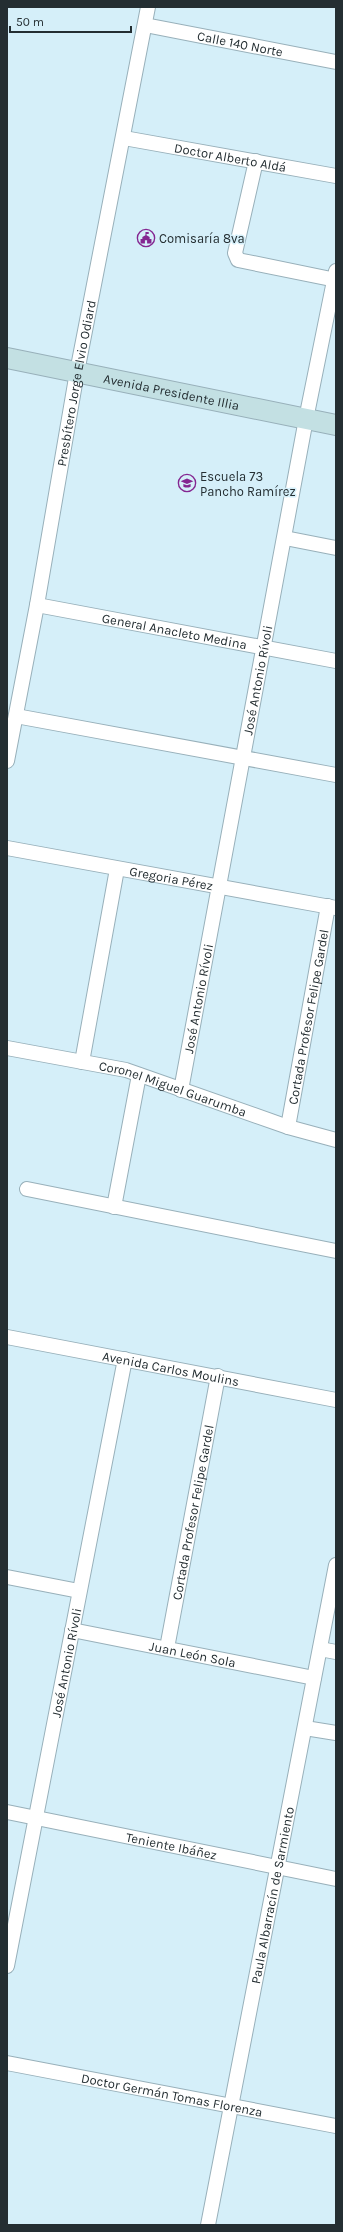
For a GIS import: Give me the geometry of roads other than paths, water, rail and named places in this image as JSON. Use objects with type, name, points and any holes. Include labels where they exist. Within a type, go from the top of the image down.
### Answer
[{"type":"main road","name":"Avenida Presidente Illia","points":[[7,358],[336,425]]},
{"type":"street","name":"Presbítero Jorge Elvio Odiard","points":[[7,761],[37,605],[77,372],[124,138],[148,7]]},
{"type":"street","name":"Calle 140 Norte","points":[[145,25],[336,62]]},
{"type":"street","name":"Doctor Alberto Aldá","points":[[124,138],[336,176]]},
{"type":"street","points":[[256,161],[235,252],[238,260],[335,277]]},
{"type":"street","name":"José Antonio Rívoli","points":[[181,1090],[265,648],[306,419],[335,277]]},
{"type":"street","points":[[285,538],[336,548]]},
{"type":"street","name":"General Anacleto Medina","points":[[37,605],[336,661]]},
{"type":"street","points":[[16,716],[336,775]]},
{"type":"street","name":"Gregoria Pérez","points":[[7,848],[332,907]]},
{"type":"street","points":[[82,1062],[117,869]]},
{"type":"street","name":"Cortada Profesor Felipe Gardel","points":[[288,1127],[332,907]]},
{"type":"street","name":"Coronel Miguel Guarumba","points":[[7,1048],[82,1062],[138,1075],[288,1127],[336,1140]]},
{"type":"street","points":[[114,1207],[138,1075]]},
{"type":"street","points":[[27,1189],[336,1251]]},
{"type":"street","name":"Avenida Carlos Moulins","points":[[7,1337],[218,1376],[336,1400]]},
{"type":"street","name":"José Antonio Rívoli","points":[[7,1966],[125,1359]]},
{"type":"street","name":"Cortada Profesor Felipe Gardel","points":[[167,1648],[218,1376]]},
{"type":"street","name":"Paula Albarracín de Sarmiento","points":[[208,2225],[276,1868],[305,1728],[336,1565]]},
{"type":"street","points":[[7,1577],[79,1591]]},
{"type":"street","name":"Juan León Sola","points":[[72,1630],[314,1678]]},
{"type":"street","points":[[320,1649],[336,1652]]},
{"type":"street","points":[[305,1728],[336,1734]]},
{"type":"street","name":"Teniente Ibáñez","points":[[7,1812],[336,1879]]},
{"type":"street","name":"Doctor Germán Tomas Florenza","points":[[7,2063],[231,2108],[336,2126]]},
{"type":"place","name":"Comisaría 8va","points":[[146,238]]},
{"type":"place","name":"Escuela 73 Pancho Ramírez","points":[[187,483]]}]
